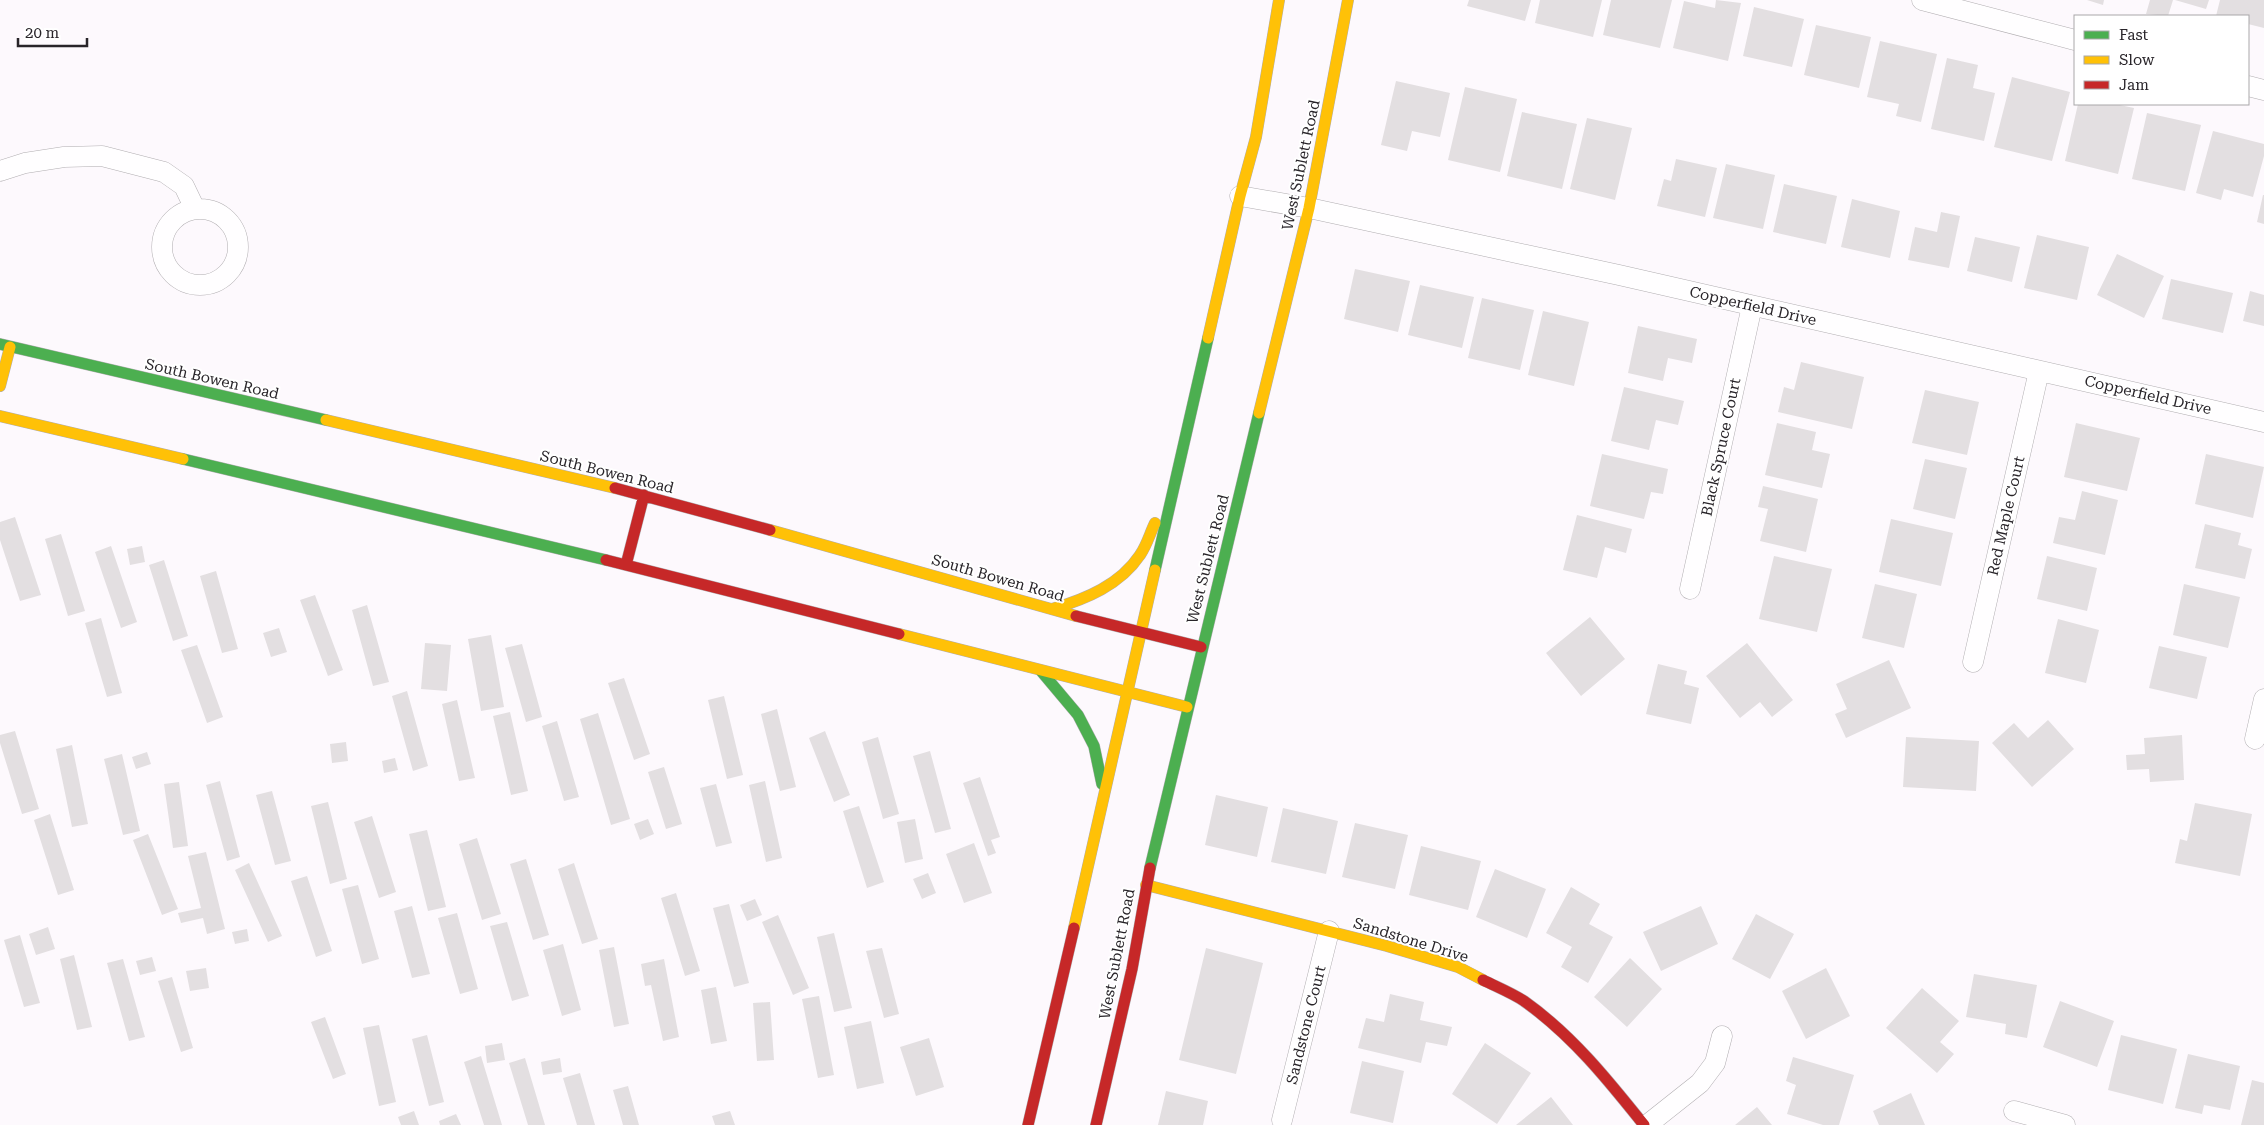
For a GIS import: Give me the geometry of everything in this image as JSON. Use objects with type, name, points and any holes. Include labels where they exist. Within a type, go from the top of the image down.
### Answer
[{"type":"main road","points":[[1028,1125],[1240,196],[1256,137],[1279,0]]},
{"type":"main road","name":"West Sublett Road","points":[[1096,1125],[1132,969],[1146,885],[1187,707],[1309,208],[1348,0]]},
{"type":"main road","points":[[0,386],[5,345]]},
{"type":"main road","name":"South Bowen Road","points":[[5,345],[644,496],[1052,609],[1202,647]]},
{"type":"main road","points":[[0,416],[626,565],[1187,707]]},
{"type":"main road","points":[[1052,609],[1083,600],[1113,584],[1139,555],[1173,488]]},
{"type":"main road","points":[[626,565],[644,496]]},
{"type":"main road","points":[[1041,671],[1078,715],[1091,740],[1104,793]]},
{"type":"main road","name":"Sandstone Drive","points":[[1146,885],[1329,931],[1458,968],[1522,1000],[1552,1022],[1596,1065],[1645,1125]]},
{"type":"street","points":[[1922,0],[2074,40]]},
{"type":"street","points":[[2249,86],[2264,90]]},
{"type":"street","points":[[0,171],[25,163],[64,157],[102,156],[164,172],[184,186],[195,209]]},
{"type":"street","name":"Copperfield Drive","points":[[1240,196],[1309,208],[2264,422]]},
{"type":"street","name":"Black Spruce Court","points":[[1690,589],[1752,306]]},
{"type":"street","name":"Red Maple Court","points":[[1972,662],[2038,371]]},
{"type":"street","points":[[2255,739],[2264,699]]},
{"type":"street","name":"Sandstone Court","points":[[1282,1120],[1329,931]]},
{"type":"street","points":[[1645,1125],[1700,1083],[1715,1063],[1722,1036]]},
{"type":"street","points":[[2014,1111],[2065,1125]]},
{"type":"building","points":[[1469,0],[1531,0],[1525,21],[1467,6]]},
{"type":"building","points":[[1540,0],[1602,0],[1593,37],[1535,23]]},
{"type":"building","points":[[1611,0],[1672,0],[1660,48],[1603,35]]},
{"type":"building","points":[[1716,0],[1741,3],[1728,61],[1673,48],[1684,1],[1715,8]]},
{"type":"building","points":[[2087,0],[2104,0],[2103,5]]},
{"type":"building","points":[[2150,0],[2173,0],[2168,15],[2146,14]]},
{"type":"building","points":[[2175,0],[2209,0],[2206,9]]},
{"type":"building","points":[[2220,0],[2264,0],[2264,28],[2249,24],[2249,15],[2216,15]]},
{"type":"building","points":[[1754,7],[1804,19],[1792,67],[1743,56]]},
{"type":"building","points":[[1816,25],[1871,37],[1859,88],[1804,75]]},
{"type":"building","points":[[1880,41],[1937,54],[1921,122],[1896,116],[1899,104],[1867,97]]},
{"type":"building","points":[[1947,58],[1978,65],[1973,88],[1995,93],[1984,141],[1931,129]]},
{"type":"building","points":[[2012,77],[2070,92],[2052,161],[1994,147]]},
{"type":"building","points":[[1396,81],[1450,93],[1440,137],[1412,131],[1407,151],[1381,145]]},
{"type":"building","points":[[1465,87],[1517,99],[1500,172],[1448,160]]},
{"type":"building","points":[[2078,105],[2120,105],[2134,108],[2118,174],[2065,161]]},
{"type":"building","points":[[1522,112],[1577,124],[1562,189],[1507,176]]},
{"type":"building","points":[[2147,113],[2201,125],[2185,191],[2132,179]]},
{"type":"building","points":[[1587,118],[1632,128],[1615,200],[1570,189]]},
{"type":"building","points":[[2213,131],[2264,144],[2264,156],[2253,197],[2224,189],[2221,200],[2196,193]]},
{"type":"building","points":[[1676,159],[1717,168],[1705,217],[1657,206],[1664,179],[1671,181]]},
{"type":"building","points":[[1726,164],[1775,175],[1763,229],[1713,218]]},
{"type":"building","points":[[1784,184],[1837,196],[1826,244],[1773,232]]},
{"type":"building","points":[[2264,195],[2264,224],[2257,222]]},
{"type":"building","points":[[1852,199],[1900,211],[1890,258],[1841,247]]},
{"type":"building","points":[[1941,212],[1960,216],[1949,268],[1908,260],[1915,227],[1937,232]]},
{"type":"building","points":[[2037,235],[2089,247],[2077,300],[2024,288]]},
{"type":"building","points":[[1975,237],[2020,247],[2012,282],[1967,271]]},
{"type":"building","points":[[2117,254],[2164,276],[2144,318],[2097,295]]},
{"type":"building","points":[[1355,269],[1410,281],[1398,332],[1344,319]]},
{"type":"building","points":[[2171,279],[2233,293],[2223,333],[2162,319]]},
{"type":"building","points":[[1420,285],[1474,297],[1462,348],[1408,335]]},
{"type":"building","points":[[2250,291],[2264,295],[2264,326],[2243,321]]},
{"type":"building","points":[[1482,298],[1534,310],[1520,370],[1468,358]]},
{"type":"building","points":[[1543,311],[1589,322],[1574,386],[1528,375]]},
{"type":"building","points":[[1638,326],[1697,339],[1692,363],[1668,358],[1663,381],[1628,373]]},
{"type":"building","points":[[1801,362],[1864,377],[1852,429],[1778,412],[1784,387],[1794,390]]},
{"type":"building","points":[[1624,387],[1684,401],[1678,425],[1656,420],[1649,450],[1611,441]]},
{"type":"building","points":[[1925,390],[1979,402],[1967,455],[1912,443]]},
{"type":"building","points":[[1777,423],[1816,432],[1812,450],[1830,454],[1822,488],[1765,475]]},
{"type":"building","points":[[2076,423],[2140,438],[2127,491],[2064,477]]},
{"type":"building","points":[[1602,454],[1668,469],[1663,494],[1651,492],[1644,519],[1590,506]]},
{"type":"building","points":[[2206,454],[2264,467],[2253,518],[2195,504]]},
{"type":"building","points":[[1925,459],[1967,468],[1955,519],[1913,509]]},
{"type":"building","points":[[1763,486],[1818,499],[1806,552],[1760,541],[1768,509],[1758,507]]},
{"type":"building","points":[[2082,491],[2118,500],[2105,555],[2053,543],[2059,517],[2075,520]]},
{"type":"building","points":[[1577,515],[1632,529],[1626,553],[1605,547],[1597,578],[1563,570]]},
{"type":"building","points":[[15,517],[41,595],[20,601],[0,540],[0,522]]},
{"type":"building","points":[[1891,519],[1953,533],[1941,586],[1879,572]]},
{"type":"building","points":[[2205,524],[2241,533],[2238,545],[2252,549],[2245,579],[2195,568]]},
{"type":"building","points":[[61,534],[85,611],[68,616],[45,539]]},
{"type":"building","points":[[111,546],[137,622],[121,628],[95,552]]},
{"type":"building","points":[[142,546],[145,562],[130,565],[127,549]]},
{"type":"building","points":[[1774,556],[1832,569],[1817,632],[1759,619]]},
{"type":"building","points":[[2047,556],[2097,568],[2087,611],[2037,599]]},
{"type":"building","points":[[164,560],[188,636],[173,641],[149,565]]},
{"type":"building","points":[[216,571],[238,649],[222,653],[200,576]]},
{"type":"building","points":[[1875,584],[1917,594],[1904,648],[1862,638]]},
{"type":"building","points":[[2184,584],[2240,597],[2228,648],[2173,635]]},
{"type":"building","points":[[315,595],[343,670],[328,676],[300,600]]},
{"type":"building","points":[[367,605],[389,682],[373,686],[352,610]]},
{"type":"building","points":[[1590,617],[1625,659],[1581,696],[1546,653]]},
{"type":"building","points":[[101,618],[122,693],[107,697],[85,623]]},
{"type":"building","points":[[2058,619],[2099,630],[2086,683],[2045,673]]},
{"type":"building","points":[[279,628],[287,652],[271,657],[263,633]]},
{"type":"building","points":[[491,635],[504,707],[481,711],[468,639]]},
{"type":"building","points":[[425,643],[451,645],[447,691],[421,689]]},
{"type":"building","points":[[1747,643],[1793,700],[1772,717],[1760,702],[1740,718],[1706,676]]},
{"type":"building","points":[[522,644],[542,717],[526,722],[505,648]]},
{"type":"building","points":[[197,645],[223,717],[207,723],[181,650]]},
{"type":"building","points":[[2159,646],[2207,657],[2197,699],[2149,688]]},
{"type":"building","points":[[1889,660],[1911,708],[1846,738],[1835,714],[1847,709],[1836,684]]},
{"type":"building","points":[[1658,664],[1687,671],[1684,684],[1699,688],[1691,724],[1646,714]]},
{"type":"building","points":[[624,678],[650,754],[634,760],[608,683]]},
{"type":"building","points":[[407,691],[428,766],[413,771],[392,696]]},
{"type":"building","points":[[724,696],[743,775],[727,779],[708,700]]},
{"type":"building","points":[[457,700],[475,778],[459,781],[442,704]]},
{"type":"building","points":[[777,709],[796,787],[780,791],[761,714]]},
{"type":"building","points":[[510,712],[528,791],[511,795],[493,716]]},
{"type":"building","points":[[598,713],[630,819],[611,825],[580,719]]},
{"type":"building","points":[[2048,720],[2074,749],[2032,787],[1992,743],[2014,723],[2028,738]]},
{"type":"building","points":[[557,721],[579,797],[564,801],[542,726]]},
{"type":"building","points":[[15,731],[39,809],[22,814],[0,743],[0,735]]},
{"type":"building","points":[[825,731],[850,795],[834,802],[809,738]]},
{"type":"building","points":[[2182,735],[2184,780],[2150,782],[2149,769],[2127,770],[2126,755],[2145,754],[2144,738]]},
{"type":"building","points":[[878,737],[899,814],[883,819],[862,742]]},
{"type":"building","points":[[1906,737],[1979,741],[1976,791],[1903,787]]},
{"type":"building","points":[[346,742],[348,761],[332,763],[330,744]]},
{"type":"building","points":[[72,745],[88,824],[72,827],[56,749]]},
{"type":"building","points":[[930,751],[951,829],[935,833],[913,756]]},
{"type":"building","points":[[147,752],[151,764],[136,769],[132,757]]},
{"type":"building","points":[[122,754],[140,831],[123,835],[104,759]]},
{"type":"building","points":[[395,758],[398,770],[384,773],[382,761]]},
{"type":"building","points":[[664,767],[682,824],[666,829],[648,772]]},
{"type":"building","points":[[980,777],[1000,837],[991,840],[996,853],[988,856],[963,783]]},
{"type":"building","points":[[220,781],[240,857],[227,861],[206,785]]},
{"type":"building","points":[[765,781],[782,858],[766,862],[749,785]]},
{"type":"building","points":[[179,782],[188,846],[173,848],[164,784]]},
{"type":"building","points":[[716,784],[732,843],[716,847],[700,788]]},
{"type":"building","points":[[272,791],[291,861],[275,865],[256,795]]},
{"type":"building","points":[[1216,795],[1268,807],[1257,857],[1205,845]]},
{"type":"building","points":[[328,802],[347,879],[330,884],[311,806]]},
{"type":"building","points":[[2195,803],[2252,814],[2240,876],[2175,863],[2180,839],[2187,841]]},
{"type":"building","points":[[859,806],[884,882],[867,888],[843,811]]},
{"type":"building","points":[[1283,808],[1338,821],[1326,874],[1271,862]]},
{"type":"building","points":[[50,814],[74,890],[58,895],[34,820]]},
{"type":"building","points":[[372,816],[396,892],[379,898],[354,822]]},
{"type":"building","points":[[648,819],[654,834],[640,840],[634,824]]},
{"type":"building","points":[[915,819],[923,859],[905,863],[897,822]]},
{"type":"building","points":[[1355,823],[1408,835],[1395,889],[1342,877]]},
{"type":"building","points":[[427,830],[446,907],[428,911],[409,834]]},
{"type":"building","points":[[148,834],[178,909],[162,915],[133,840]]},
{"type":"building","points":[[477,838],[501,914],[482,920],[459,844]]},
{"type":"building","points":[[974,843],[992,893],[964,903],[946,854]]},
{"type":"building","points":[[1421,846],[1481,861],[1468,910],[1409,895]]},
{"type":"building","points":[[206,852],[225,929],[207,934],[203,918],[181,923],[178,913],[201,908],[188,856]]},
{"type":"building","points":[[526,859],[549,935],[533,940],[510,864]]},
{"type":"building","points":[[249,863],[282,936],[268,942],[235,870]]},
{"type":"building","points":[[574,863],[598,939],[582,944],[558,869]]},
{"type":"building","points":[[1495,869],[1546,889],[1527,938],[1476,917]]},
{"type":"building","points":[[928,873],[936,893],[922,899],[913,879]]},
{"type":"building","points":[[307,876],[332,951],[316,957],[291,881]]},
{"type":"building","points":[[358,885],[379,959],[362,964],[342,889]]},
{"type":"building","points":[[1571,887],[1600,904],[1589,924],[1613,937],[1588,983],[1561,967],[1572,947],[1546,933]]},
{"type":"building","points":[[676,893],[700,971],[685,976],[661,898]]},
{"type":"building","points":[[755,899],[762,915],[747,921],[740,905]]},
{"type":"building","points":[[729,904],[749,983],[734,987],[713,908]]},
{"type":"building","points":[[412,906],[430,974],[412,978],[394,911]]},
{"type":"building","points":[[1701,906],[1718,944],[1661,971],[1643,932]]},
{"type":"building","points":[[457,913],[478,989],[460,994],[438,918]]},
{"type":"building","points":[[1756,914],[1794,934],[1770,979],[1732,959]]},
{"type":"building","points":[[778,915],[809,988],[793,995],[762,922]]},
{"type":"building","points":[[507,922],[529,996],[512,1001],[490,926]]},
{"type":"building","points":[[48,927],[55,949],[36,955],[29,934]]},
{"type":"building","points":[[247,929],[249,941],[235,944],[232,932]]},
{"type":"building","points":[[834,933],[852,1008],[834,1012],[817,937]]},
{"type":"building","points":[[20,935],[40,1003],[24,1007],[4,940]]},
{"type":"building","points":[[563,944],[581,1010],[562,1016],[543,950]]},
{"type":"building","points":[[614,947],[629,1024],[614,1027],[599,950]]},
{"type":"building","points":[[882,948],[899,1014],[884,1018],[866,951]]},
{"type":"building","points":[[1206,948],[1263,963],[1236,1074],[1179,1060]]},
{"type":"building","points":[[74,955],[92,1027],[77,1030],[60,959]]},
{"type":"building","points":[[152,957],[156,971],[140,975],[136,961]]},
{"type":"building","points":[[1630,958],[1662,989],[1627,1027],[1594,997]]},
{"type":"building","points":[[123,959],[145,1037],[129,1041],[107,963]]},
{"type":"building","points":[[664,959],[679,1037],[663,1041],[651,985],[645,986],[641,964]]},
{"type":"building","points":[[206,968],[209,988],[190,991],[186,971]]},
{"type":"building","points":[[1826,968],[1850,1016],[1806,1039],[1782,991]]},
{"type":"building","points":[[1974,974],[2037,985],[2027,1038],[2005,1034],[2006,1024],[1966,1017]]},
{"type":"building","points":[[172,977],[193,1048],[181,1052],[158,981]]},
{"type":"building","points":[[716,987],[727,1041],[711,1044],[701,990]]},
{"type":"building","points":[[1922,988],[1959,1021],[1940,1042],[1954,1054],[1937,1073],[1886,1028]]},
{"type":"building","points":[[1390,994],[1424,1002],[1420,1020],[1452,1027],[1447,1046],[1426,1042],[1421,1063],[1358,1048],[1366,1018],[1384,1022]]},
{"type":"building","points":[[819,996],[834,1075],[818,1078],[802,999]]},
{"type":"building","points":[[2060,1001],[2114,1021],[2097,1067],[2043,1047]]},
{"type":"building","points":[[770,1002],[774,1060],[757,1061],[753,1003]]},
{"type":"building","points":[[325,1017],[346,1074],[333,1079],[311,1022]]},
{"type":"building","points":[[871,1021],[884,1083],[857,1089],[844,1027]]},
{"type":"building","points":[[379,1025],[396,1102],[379,1106],[363,1028]]},
{"type":"building","points":[[427,1035],[444,1102],[429,1106],[412,1039]]},
{"type":"building","points":[[2121,1035],[2177,1049],[2163,1104],[2108,1090]]},
{"type":"building","points":[[929,1038],[944,1087],[916,1096],[900,1047]]},
{"type":"building","points":[[502,1043],[505,1060],[487,1063],[485,1046]]},
{"type":"building","points":[[1485,1043],[1531,1073],[1497,1124],[1452,1094]]},
{"type":"building","points":[[2188,1054],[2240,1066],[2230,1110],[2204,1105],[2202,1114],[2175,1108]]},
{"type":"building","points":[[481,1056],[502,1125],[484,1125],[464,1062]]},
{"type":"building","points":[[1793,1057],[1854,1075],[1839,1125],[1823,1125],[1787,1114],[1796,1085],[1786,1081]]},
{"type":"building","points":[[525,1058],[545,1125],[528,1125],[509,1063]]},
{"type":"building","points":[[560,1058],[562,1072],[543,1075],[541,1062]]},
{"type":"building","points":[[1362,1061],[1404,1071],[1393,1123],[1350,1113]]},
{"type":"building","points":[[580,1073],[595,1125],[577,1125],[563,1078]]},
{"type":"building","points":[[2252,1080],[2264,1083],[2264,1125],[2241,1125]]},
{"type":"building","points":[[628,1086],[639,1125],[623,1125],[613,1090]]},
{"type":"building","points":[[1166,1091],[1208,1101],[1203,1125],[1158,1125]]},
{"type":"building","points":[[1911,1093],[1925,1125],[1879,1125],[1873,1111]]},
{"type":"building","points":[[1551,1097],[1573,1125],[1516,1125]]},
{"type":"building","points":[[1757,1107],[1772,1125],[1735,1125]]},
{"type":"building","points":[[414,1111],[419,1125],[401,1125],[398,1117]]},
{"type":"building","points":[[730,1111],[735,1125],[715,1125],[712,1116]]},
{"type":"building","points":[[456,1114],[461,1125],[440,1125],[439,1121]]},
{"type":"traffic: fast","points":[[1155,570],[1208,338]]},
{"type":"traffic: fast","points":[[0,344],[326,420]]},
{"type":"traffic: fast","points":[[1150,868],[1259,413]]},
{"type":"traffic: fast","points":[[183,459],[606,560]]},
{"type":"traffic: fast","points":[[1041,671],[1078,715],[1094,746],[1102,784]]},
{"type":"traffic: slow","points":[[1208,338],[1240,196],[1256,137],[1279,0]]},
{"type":"traffic: slow","points":[[1259,413],[1309,208],[1348,0]]},
{"type":"traffic: slow","points":[[0,386],[10,347]]},
{"type":"traffic: slow","points":[[0,416],[183,459]]},
{"type":"traffic: slow","points":[[326,420],[615,488]]},
{"type":"traffic: slow","points":[[1052,609],[1077,601],[1101,590],[1123,575],[1132,566],[1147,543],[1155,523]]},
{"type":"traffic: slow","points":[[770,530],[1076,616]]},
{"type":"traffic: slow","points":[[1074,928],[1155,570]]},
{"type":"traffic: slow","points":[[899,634],[1187,707]]},
{"type":"traffic: slow","points":[[1146,885],[1387,946],[1458,967],[1483,980]]},
{"type":"traffic: jam","points":[[615,488],[770,530]]},
{"type":"traffic: jam","points":[[626,565],[644,495]]},
{"type":"traffic: jam","points":[[606,560],[899,634]]},
{"type":"traffic: jam","points":[[1076,616],[1201,647]]},
{"type":"traffic: jam","points":[[1096,1125],[1132,969],[1150,868]]},
{"type":"traffic: jam","points":[[1028,1125],[1074,928]]},
{"type":"traffic: jam","points":[[1483,980],[1524,1001],[1558,1028],[1589,1059],[1644,1125]]}]
